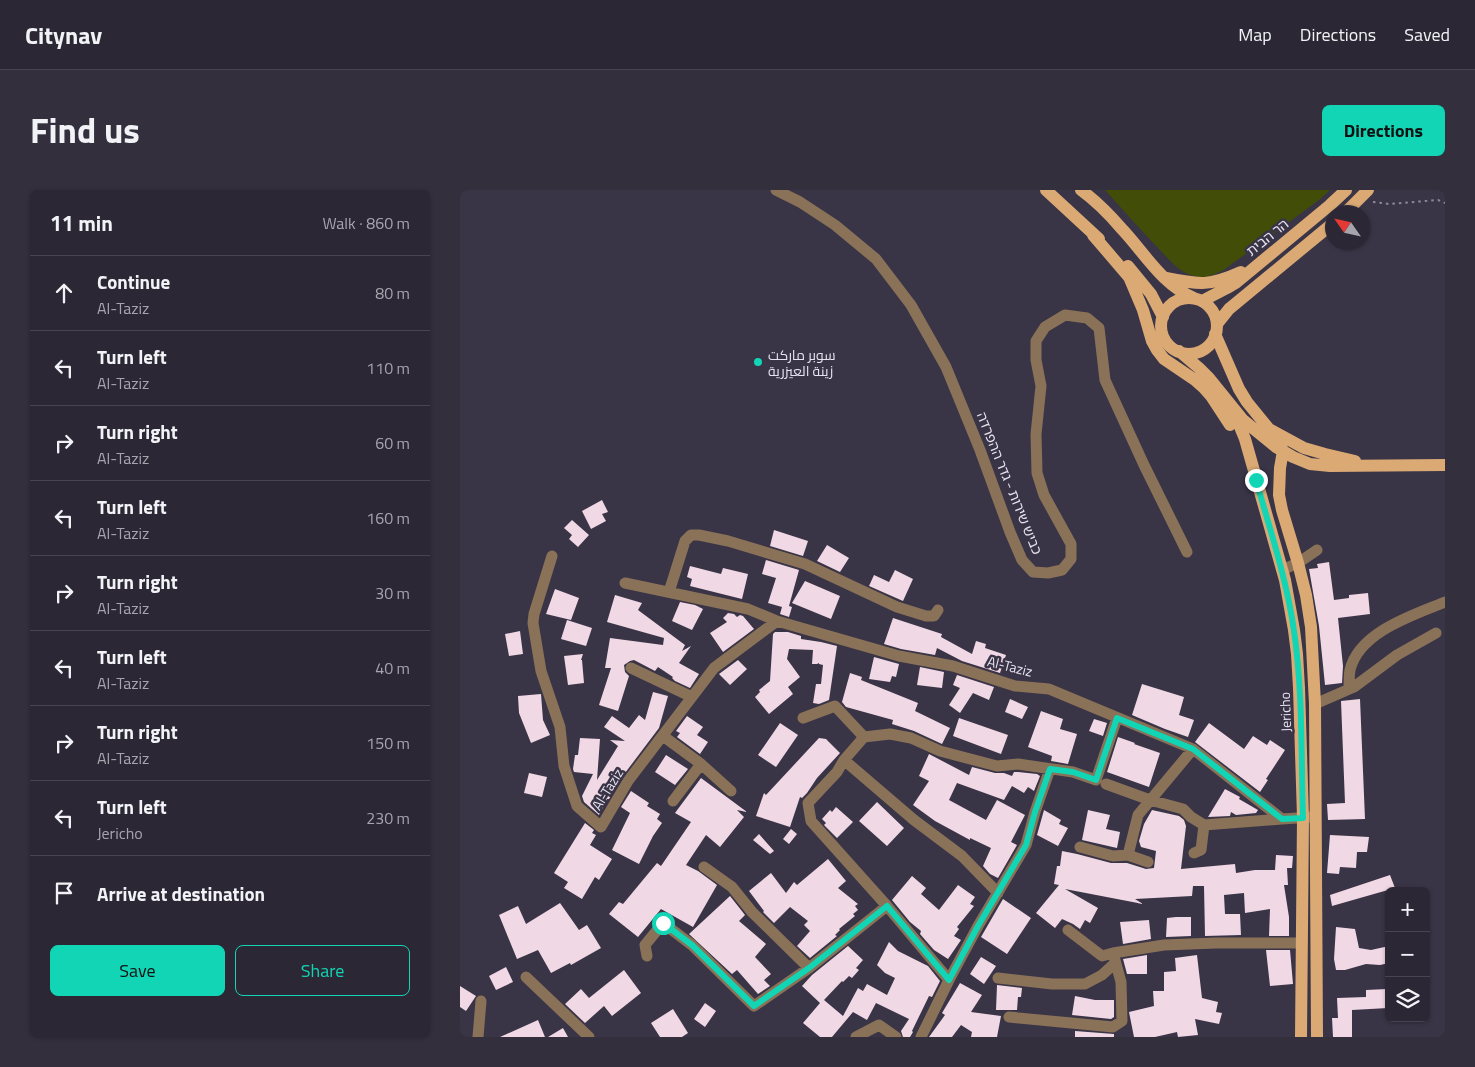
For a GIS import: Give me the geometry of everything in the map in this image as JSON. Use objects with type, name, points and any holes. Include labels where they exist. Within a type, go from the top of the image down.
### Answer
[{"type":"main road","points":[[1046,190],[1093,235],[1125,262],[1151,294],[1163,316]]},
{"type":"main road","points":[[1082,190],[1121,227],[1164,278],[1184,294],[1199,300],[1212,311],[1229,367],[1247,402],[1269,430],[1304,448],[1377,465]]},
{"type":"main road","name":"הר הבית","points":[[1199,300],[1228,288],[1346,190]]},
{"type":"main road","points":[[1353,205],[1364,195]]},
{"type":"main road","points":[[1179,352],[1196,352],[1204,348],[1211,342],[1216,329],[1229,309],[1325,230]]},
{"type":"main road","points":[[1093,235],[1129,277],[1157,350],[1164,359],[1195,380],[1211,396],[1226,417],[1256,480]]},
{"type":"main road","points":[[1164,278],[1198,284],[1210,284],[1257,265]]},
{"type":"main road","points":[[1199,300],[1180,299],[1167,309],[1161,325],[1166,341],[1199,368],[1243,420],[1283,451],[1310,464],[1330,466],[1445,465]]},
{"type":"main road","name":"Jericho","points":[[1225,398],[1241,430],[1282,570],[1290,606],[1297,654],[1303,818],[1301,1037]]},
{"type":"main road","points":[[1276,434],[1283,451],[1279,495],[1306,594],[1311,626],[1315,704],[1317,1037]]},
{"type":"street","name":"כביש שירות - גדר ההפרדה","points":[[776,190],[800,202],[842,230],[876,259],[912,305],[946,367],[1019,553],[1022,560],[1033,572],[1048,574],[1062,570],[1071,559],[1072,544],[1044,495],[1037,472],[1036,434],[1041,386],[1036,360],[1036,341],[1045,327],[1065,315],[1087,318],[1099,328],[1105,380],[1187,552]]},
{"type":"street","points":[[669,592],[686,541],[691,535],[699,535],[805,564],[898,607],[926,616],[934,616],[938,610]]},
{"type":"street","points":[[1282,570],[1298,563],[1317,550]]},
{"type":"street","name":"Al-Taziz","points":[[552,556],[534,614],[533,624],[541,671],[560,727],[564,766],[577,806],[601,827],[628,781],[714,668],[776,621]]},
{"type":"street","name":"Al-Taziz","points":[[625,583],[748,609],[776,621],[899,656],[954,666],[1015,686],[1049,689],[1193,749],[1282,819]]},
{"type":"street","points":[[1349,689],[1350,670],[1355,657],[1364,646],[1384,629],[1445,602]]},
{"type":"street","points":[[1315,704],[1354,688],[1397,655],[1436,633]]},
{"type":"street","points":[[631,668],[692,697]]},
{"type":"street","points":[[803,718],[835,706],[864,737]]},
{"type":"street","points":[[949,980],[887,906],[811,821],[808,803],[837,772],[844,760],[864,737],[890,734],[910,738],[940,751],[997,766],[1018,764],[1073,772],[1096,780],[1117,718]]},
{"type":"street","points":[[663,736],[701,764],[731,791]]},
{"type":"street","points":[[1128,855],[1138,815],[1193,749]]},
{"type":"street","points":[[844,760],[914,820],[962,856],[998,892]]},
{"type":"street","points":[[673,801],[701,764]]},
{"type":"street","points":[[921,1037],[978,926],[1026,845],[1050,769]]},
{"type":"street","points":[[1106,784],[1150,800],[1183,809],[1191,817],[1204,825],[1316,817]]},
{"type":"street","points":[[1194,853],[1201,850],[1204,825]]},
{"type":"street","points":[[1080,847],[1113,856],[1128,855],[1148,862]]},
{"type":"street","points":[[704,867],[732,887],[752,912],[809,968]]},
{"type":"street","points":[[647,956],[646,946],[663,923],[692,945],[754,1006],[809,968],[887,906]]},
{"type":"street","points":[[1068,930],[1102,956],[1114,958],[1164,945],[1302,943]]},
{"type":"street","points":[[998,978],[1052,984],[1085,984],[1102,976],[1114,958]]},
{"type":"street","points":[[1009,1017],[1113,1027],[1122,1021],[1121,982],[1114,958]]},
{"type":"street","points":[[526,977],[589,1037]]},
{"type":"street","points":[[478,1037],[482,1001]]},
{"type":"street","points":[[856,1037],[879,1024],[896,1037]]},
{"type":"path","points":[[1364,195],[1389,204],[1438,200],[1445,203]]},
{"type":"green space","points":[[1105,190],[1330,190],[1225,269],[1216,274],[1198,277],[1184,272],[1176,266]]},
{"type":"building","points":[[602,500],[608,512],[602,514],[606,521],[591,529],[582,511]]},
{"type":"building","points":[[572,520],[589,535],[578,547],[569,539],[572,535],[564,528]]},
{"type":"building","points":[[774,530],[808,541],[803,556],[770,546]]},
{"type":"building","points":[[827,545],[849,558],[840,572],[817,561]]},
{"type":"building","points":[[766,560],[799,570],[789,606],[792,607],[789,617],[780,614],[782,607],[768,603],[776,578],[762,574]]},
{"type":"building","points":[[1329,562],[1334,600],[1349,598],[1349,595],[1368,593],[1370,614],[1338,618],[1343,666],[1342,683],[1325,685],[1319,626],[1309,569],[1318,568],[1317,564]]},
{"type":"building","points":[[690,566],[721,574],[723,568],[748,574],[742,599],[690,586],[692,579],[687,577]]},
{"type":"building","points":[[895,570],[913,579],[903,601],[869,586],[874,575],[889,582]]},
{"type":"building","points":[[805,581],[840,596],[831,619],[792,603]]},
{"type":"building","points":[[555,589],[579,598],[571,620],[546,614]]},
{"type":"building","points":[[615,595],[642,603],[638,610],[685,645],[682,651],[691,646],[679,663],[699,674],[690,688],[675,681],[673,677],[658,667],[655,671],[634,660],[624,665],[625,672],[629,676],[618,711],[599,705],[611,668],[605,668],[610,638],[663,645],[664,638],[607,622]]},
{"type":"building","points":[[680,602],[703,609],[692,630],[672,621]]},
{"type":"building","points":[[728,613],[734,614],[737,617],[743,616],[754,629],[723,652],[710,633],[727,622],[723,618]]},
{"type":"building","points":[[893,618],[942,634],[941,637],[972,654],[976,641],[986,644],[985,648],[1006,655],[1000,673],[962,661],[937,648],[935,655],[884,644]]},
{"type":"building","points":[[567,620],[592,628],[586,646],[561,639]]},
{"type":"building","points":[[520,631],[523,654],[509,656],[505,634]]},
{"type":"building","points":[[775,632],[788,632],[801,636],[801,639],[837,646],[829,700],[819,704],[813,703],[816,684],[821,684],[823,665],[819,663],[812,664],[813,650],[789,649],[787,659],[800,677],[788,687],[793,694],[769,714],[755,697],[760,692],[759,690],[770,681],[773,634]]},
{"type":"building","points":[[583,654],[581,660],[584,683],[568,685],[564,656]]},
{"type":"building","points":[[874,657],[899,664],[896,677],[892,676],[890,682],[869,679]]},
{"type":"building","points":[[738,660],[747,669],[730,685],[719,674]]},
{"type":"building","points":[[920,667],[944,672],[942,688],[917,685]]},
{"type":"building","points":[[850,673],[862,677],[861,680],[918,703],[915,711],[950,728],[942,744],[914,731],[892,724],[893,720],[846,707],[842,702]]},
{"type":"building","points":[[957,675],[994,687],[989,700],[973,693],[960,713],[949,705],[960,688],[953,685]]},
{"type":"building","points":[[1142,684],[1184,697],[1179,715],[1194,720],[1188,737],[1132,715]]},
{"type":"building","points":[[653,692],[668,696],[659,728],[622,777],[599,815],[584,802],[582,796],[593,774],[574,772],[573,769],[575,755],[578,755],[580,738],[600,739],[597,780],[618,746],[610,740],[625,741],[604,727],[612,716],[629,728],[639,715],[645,720]]},
{"type":"building","points":[[541,694],[543,720],[550,735],[531,743],[519,713],[518,696]]},
{"type":"building","points":[[1010,699],[1028,707],[1022,719],[1005,712]]},
{"type":"building","points":[[1360,699],[1365,819],[1328,820],[1327,804],[1345,803],[1341,701]]},
{"type":"building","points":[[1041,711],[1063,719],[1060,729],[1077,734],[1068,764],[1051,761],[1052,756],[1028,747]]},
{"type":"building","points":[[687,716],[703,727],[697,735],[708,742],[700,754],[677,737],[680,733],[676,731]]},
{"type":"building","points":[[959,718],[1008,735],[1001,754],[953,736]]},
{"type":"building","points":[[1094,719],[1107,723],[1103,736],[1089,731]]},
{"type":"building","points":[[780,723],[798,735],[776,767],[758,755]]},
{"type":"building","points":[[1209,723],[1244,749],[1253,736],[1267,745],[1270,740],[1285,750],[1260,792],[1195,742]]},
{"type":"building","points":[[1118,737],[1160,753],[1149,787],[1107,772]]},
{"type":"building","points":[[819,738],[826,739],[840,753],[817,778],[807,793],[802,798],[800,797],[790,827],[756,816],[764,793],[766,795]]},
{"type":"building","points":[[929,754],[969,775],[972,767],[1012,776],[1014,772],[1018,772],[1040,776],[1034,791],[1028,787],[1024,793],[1012,786],[1004,800],[957,783],[949,800],[986,820],[997,800],[1025,815],[1011,842],[1017,845],[998,878],[990,874],[983,866],[991,848],[970,838],[970,840],[935,821],[913,805],[929,781],[919,776]]},
{"type":"building","points":[[666,755],[688,769],[675,785],[655,772]]},
{"type":"building","points":[[529,773],[547,777],[542,797],[524,793]]},
{"type":"building","points":[[701,778],[747,812],[737,810],[744,817],[720,847],[706,835],[686,865],[717,885],[693,927],[661,909],[638,937],[609,914],[619,902],[623,904],[657,863],[661,866],[691,822],[675,813]]},
{"type":"building","points":[[1225,789],[1258,810],[1256,813],[1236,815],[1231,812],[1230,816],[1208,817]]},
{"type":"building","points":[[631,791],[649,803],[647,806],[660,814],[657,819],[662,823],[639,864],[612,850],[630,813],[621,807]]},
{"type":"building","points":[[877,802],[904,828],[887,846],[859,821]]},
{"type":"building","points":[[836,807],[853,822],[837,838],[824,825],[826,823],[822,819],[830,810],[832,812]]},
{"type":"building","points":[[1044,810],[1061,820],[1059,824],[1068,828],[1058,846],[1037,835]]},
{"type":"building","points":[[1088,810],[1110,815],[1106,829],[1120,832],[1117,848],[1082,840]]},
{"type":"building","points":[[1152,810],[1179,816],[1184,820],[1186,826],[1181,869],[1235,864],[1236,873],[1255,870],[1275,870],[1276,855],[1293,856],[1292,868],[1287,868],[1288,885],[1284,885],[1289,917],[1289,936],[1269,936],[1270,909],[1245,913],[1244,893],[1224,895],[1225,914],[1240,914],[1241,935],[1205,936],[1204,886],[1193,886],[1192,896],[1135,899],[1143,904],[1065,889],[1098,908],[1090,923],[1085,920],[1080,929],[1062,919],[1055,928],[1036,913],[1059,885],[1054,884],[1057,866],[1060,866],[1062,851],[1111,863],[1127,863],[1146,869],[1154,868],[1156,851],[1141,847],[1139,841],[1144,824]]},
{"type":"building","points":[[585,823],[594,830],[592,833],[596,835],[590,845],[612,859],[599,880],[595,877],[582,899],[564,888],[568,882],[554,873]]},
{"type":"building","points":[[791,829],[797,834],[789,844],[783,839]]},
{"type":"building","points":[[759,834],[774,851],[770,854],[753,840]]},
{"type":"building","points":[[1330,835],[1369,837],[1367,852],[1357,852],[1356,868],[1340,867],[1339,874],[1327,873]]},
{"type":"building","points":[[828,859],[846,881],[838,888],[858,904],[855,906],[858,910],[853,914],[855,916],[839,929],[835,935],[837,936],[810,958],[797,946],[810,931],[804,925],[808,921],[790,907],[774,923],[763,912],[749,891],[771,873],[786,893],[794,882],[797,885]]},
{"type":"building","points":[[1390,875],[1395,887],[1385,887],[1385,891],[1332,906],[1330,895]]},
{"type":"building","points":[[912,876],[926,888],[921,894],[939,910],[958,885],[975,897],[970,904],[974,906],[957,927],[959,929],[954,936],[961,940],[948,959],[934,950],[920,934],[921,931],[910,922],[892,900]]},
{"type":"building","points":[[730,896],[745,915],[739,921],[766,944],[755,957],[771,974],[764,980],[770,986],[758,994],[737,970],[732,974],[689,934]]},
{"type":"building","points":[[1003,899],[1031,918],[1007,954],[981,937]]},
{"type":"building","points":[[560,903],[579,930],[587,925],[601,948],[571,965],[570,963],[551,973],[538,950],[517,959],[499,915],[518,906],[526,924]]},
{"type":"building","points":[[1191,917],[1191,936],[1166,937],[1167,918]]},
{"type":"building","points":[[1149,920],[1151,939],[1123,944],[1120,922]]},
{"type":"building","points":[[1336,927],[1355,929],[1359,948],[1371,950],[1385,947],[1385,964],[1366,964],[1345,970],[1336,970],[1334,959]]},
{"type":"building","points":[[889,942],[898,951],[928,966],[940,981],[932,997],[929,996],[910,1037],[903,1037],[901,1031],[909,1019],[876,1003],[867,1020],[853,1012],[832,1037],[820,1037],[803,1023],[820,1003],[802,986],[812,975],[848,946],[863,960],[856,968],[859,970],[852,978],[849,976],[842,981],[824,1000],[843,1016],[858,988],[863,991],[867,984],[887,995],[895,978],[885,973],[877,965]]},
{"type":"building","points":[[1266,950],[1290,950],[1293,984],[1270,986]]},
{"type":"building","points":[[1147,955],[1147,974],[1127,974],[1123,959]]},
{"type":"building","points":[[1197,955],[1202,998],[1218,1002],[1216,1012],[1222,1013],[1219,1024],[1195,1019],[1198,1035],[1178,1037],[1177,1032],[1155,1037],[1134,1037],[1129,1012],[1154,1006],[1153,991],[1164,991],[1164,972],[1176,971],[1175,958]]},
{"type":"building","points":[[981,957],[996,966],[984,984],[970,974]]},
{"type":"building","points":[[506,967],[513,982],[496,990],[489,976]]},
{"type":"building","points":[[624,970],[641,993],[612,1016],[604,1006],[585,1023],[565,1004],[581,989],[589,998]]},
{"type":"building","points":[[960,983],[982,995],[971,1012],[1001,1016],[997,1037],[971,1037],[972,1032],[961,1025],[952,1037],[929,1037],[945,1015],[942,1013]]},
{"type":"building","points":[[997,985],[1022,988],[1021,997],[1018,997],[1017,1010],[996,1010]]},
{"type":"building","points":[[460,986],[476,996],[466,1011],[460,1007]]},
{"type":"building","points":[[1385,989],[1385,1008],[1352,1010],[1352,1037],[1333,1037],[1332,1018],[1338,1018],[1337,998],[1366,997],[1366,990]]},
{"type":"building","points":[[1075,996],[1095,1000],[1114,1000],[1114,1017],[1111,1019],[1072,1015]]},
{"type":"building","points":[[705,1003],[716,1011],[705,1027],[694,1019]]},
{"type":"building","points":[[673,1009],[688,1033],[682,1037],[660,1037],[651,1023]]},
{"type":"building","points":[[538,1020],[545,1037],[500,1037]]},
{"type":"building","points":[[563,1028],[568,1037],[548,1037]]},
{"type":"building","points":[[1075,1031],[1114,1034],[1114,1037],[1075,1037]]},
{"type":"place","name":"سوبر ماركت زينة العيزرية","points":[[758,362]]},
{"type":"route","points":[[663,923],[692,945],[754,1006],[809,968],[887,906],[949,980],[978,926],[1026,845],[1050,769],[1073,772],[1096,780],[1117,718],[1193,749],[1282,819],[1303,818],[1299,688],[1294,630],[1285,580],[1256,480]]}]
